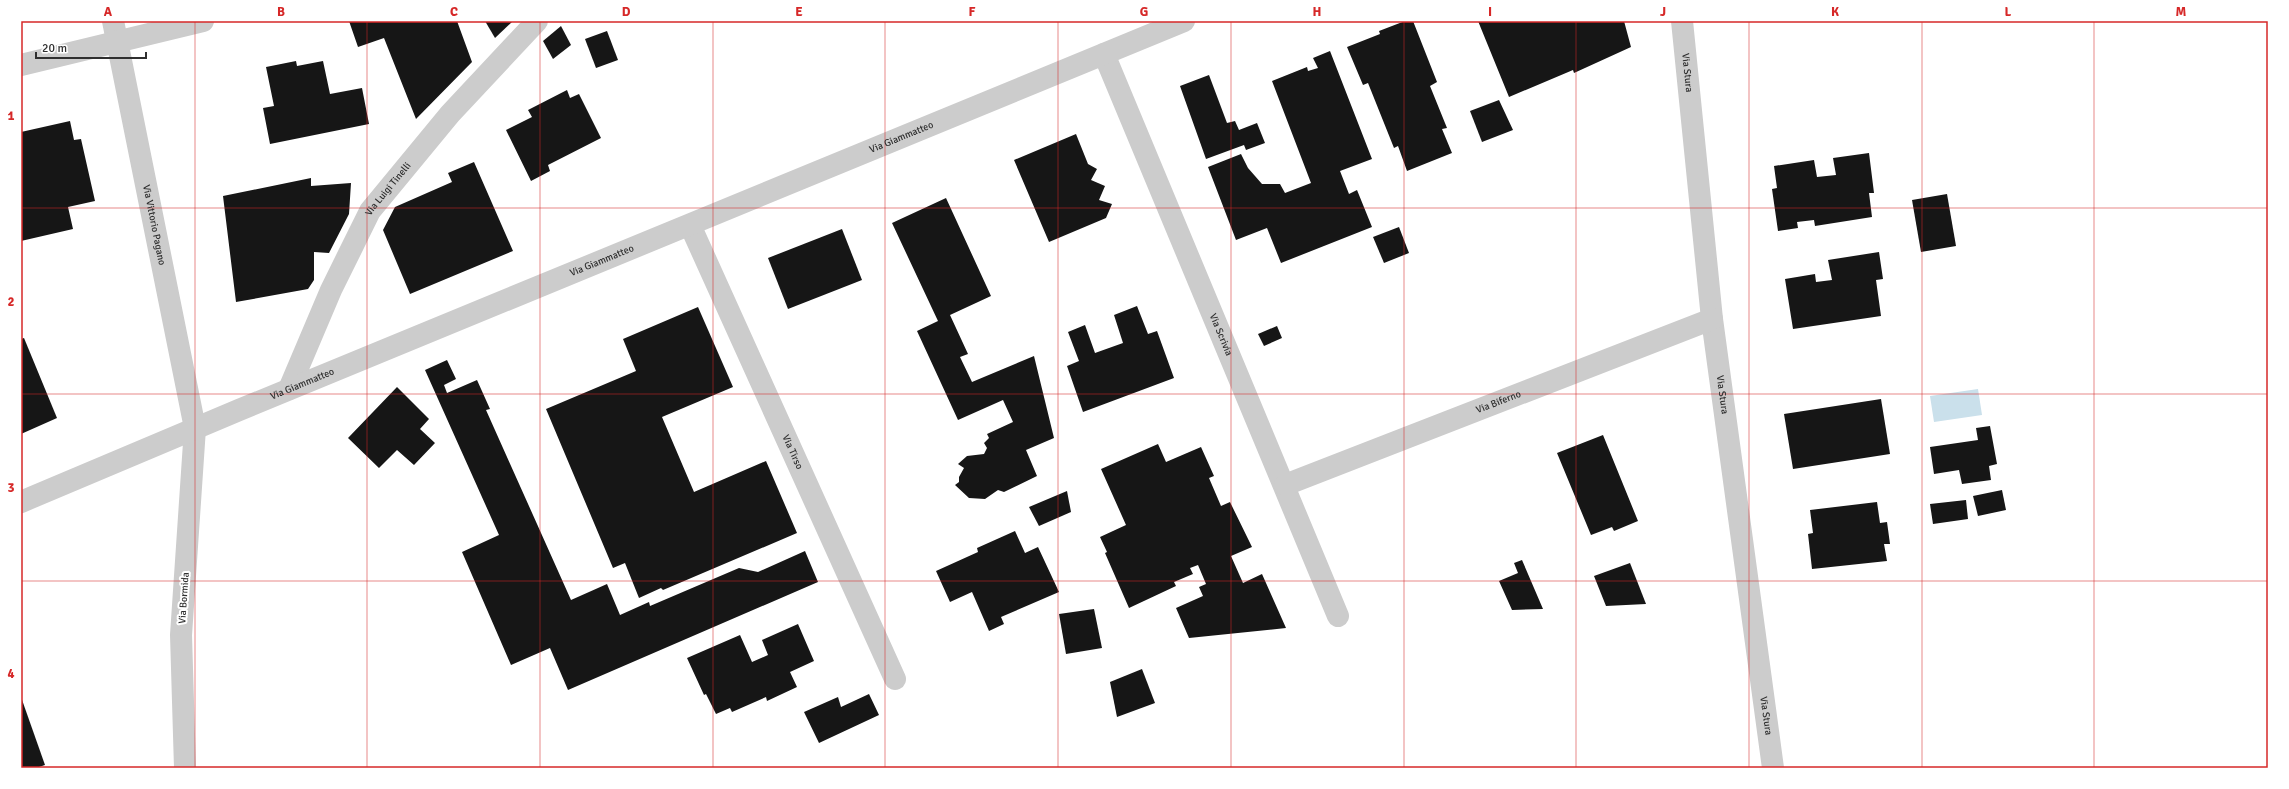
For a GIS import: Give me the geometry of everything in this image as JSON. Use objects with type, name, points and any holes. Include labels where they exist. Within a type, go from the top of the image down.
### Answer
[{"type":"street","points":[[21,65],[115,31],[203,21]]},
{"type":"street","name":"Via Luigi Tinelli","points":[[289,389],[331,290],[370,211],[450,114],[537,21]]},
{"type":"street","name":"Via Giammatteo","points":[[21,502],[289,389],[1184,21]]},
{"type":"street","name":"Via Stura","points":[[1682,21],[1712,318],[1773,768]]},
{"type":"street","name":"Via Vittorio Pagano","points":[[115,31],[195,428]]},
{"type":"street","name":"Via Scrivia","points":[[1104,54],[1285,485],[1338,616]]},
{"type":"street","name":"Via Tirso","points":[[690,224],[895,679]]},
{"type":"street","name":"Via Biferno","points":[[1285,485],[1712,318]]},
{"type":"street","name":"Via Bormida","points":[[185,768],[181,635],[195,428]]},
{"type":"water","points":[[1978,389],[1982,415],[1934,422],[1930,396]]},
{"type":"building","points":[[349,21],[457,21],[472,62],[416,119],[384,38],[358,47]]},
{"type":"building","points":[[485,21],[513,21],[495,38]]},
{"type":"building","points":[[1405,21],[1413,21],[1437,82],[1430,86],[1447,128],[1442,129],[1452,153],[1407,171],[1398,146],[1394,148],[1368,83],[1363,85],[1347,47],[1380,34],[1379,31]]},
{"type":"building","points":[[1478,21],[1624,21],[1631,47],[1574,73],[1573,70],[1509,97]]},
{"type":"building","points":[[561,26],[571,45],[553,59],[543,41]]},
{"type":"building","points":[[607,31],[618,60],[596,68],[585,39]]},
{"type":"building","points":[[1330,51],[1372,159],[1340,171],[1349,194],[1357,190],[1372,227],[1281,263],[1267,228],[1236,240],[1208,167],[1241,154],[1248,168],[1262,184],[1280,184],[1285,193],[1311,183],[1272,81],[1307,67],[1308,71],[1318,68],[1313,58]]},
{"type":"building","points":[[296,61],[297,66],[323,61],[330,94],[362,88],[369,124],[270,144],[263,108],[274,106],[266,67]]},
{"type":"building","points":[[1209,75],[1227,123],[1235,121],[1239,130],[1257,123],[1265,143],[1246,150],[1244,145],[1206,159],[1180,86]]},
{"type":"building","points":[[567,90],[570,98],[579,94],[601,138],[548,165],[550,171],[531,181],[506,130],[532,117],[528,110]]},
{"type":"building","points":[[1499,100],[1513,130],[1482,142],[1470,111]]},
{"type":"building","points":[[70,121],[74,140],[81,139],[95,201],[68,207],[73,229],[21,241],[21,132]]},
{"type":"building","points":[[1076,134],[1088,164],[1097,169],[1091,180],[1105,186],[1099,200],[1112,204],[1106,218],[1049,242],[1014,160]]},
{"type":"building","points":[[1869,153],[1874,193],[1869,193],[1872,217],[1815,226],[1814,220],[1797,222],[1798,228],[1778,231],[1772,189],[1777,188],[1774,166],[1814,160],[1817,177],[1836,175],[1833,158]]},
{"type":"building","points":[[474,162],[513,251],[410,294],[383,230],[395,207],[452,182],[448,173]]},
{"type":"building","points":[[311,178],[311,186],[351,183],[349,214],[329,253],[314,252],[314,280],[308,289],[236,302],[223,196]]},
{"type":"building","points":[[1947,194],[1956,246],[1921,252],[1912,200]]},
{"type":"building","points":[[946,198],[991,296],[950,315],[968,354],[960,357],[972,382],[1034,356],[1054,438],[1026,450],[1037,476],[1004,492],[998,490],[985,499],[969,498],[955,485],[959,482],[959,477],[964,468],[958,464],[967,456],[984,454],[987,448],[984,443],[989,438],[987,434],[1013,422],[1003,400],[958,420],[917,331],[938,321],[892,223]]},
{"type":"building","points":[[1399,227],[1409,253],[1384,263],[1373,237]]},
{"type":"building","points":[[842,229],[862,280],[788,309],[768,258]]},
{"type":"building","points":[[1879,252],[1883,279],[1876,280],[1881,316],[1793,329],[1785,279],[1815,274],[1816,282],[1832,280],[1828,260]]},
{"type":"building","points":[[1137,306],[1148,334],[1157,331],[1174,378],[1083,412],[1067,366],[1079,361],[1068,332],[1085,325],[1095,353],[1123,343],[1114,315]]},
{"type":"building","points":[[698,307],[733,387],[662,417],[694,492],[766,461],[797,533],[663,590],[661,588],[639,598],[625,563],[613,568],[546,409],[636,371],[623,339]]},
{"type":"building","points":[[1277,326],[1282,338],[1264,346],[1258,334]]},
{"type":"building","points":[[24,338],[57,418],[21,434],[21,339]]},
{"type":"building","points":[[447,360],[456,379],[444,385],[447,393],[477,380],[490,409],[486,410],[571,600],[607,584],[620,615],[649,602],[650,606],[739,568],[758,572],[805,551],[818,582],[568,690],[550,648],[511,665],[462,552],[499,535],[425,370]]},
{"type":"building","points":[[397,387],[429,419],[420,429],[435,443],[414,465],[397,450],[379,468],[348,438]]},
{"type":"building","points":[[1881,399],[1890,454],[1793,469],[1784,414]]},
{"type":"building","points":[[1990,426],[1997,464],[1989,466],[1991,480],[1962,484],[1959,470],[1934,474],[1930,447],[1978,440],[1976,428]]},
{"type":"building","points":[[1603,435],[1638,521],[1614,531],[1612,527],[1591,535],[1557,453]]},
{"type":"building","points":[[1158,444],[1166,462],[1201,447],[1214,476],[1209,478],[1221,506],[1230,502],[1252,547],[1231,556],[1243,583],[1262,574],[1286,628],[1189,638],[1176,608],[1203,596],[1199,587],[1206,584],[1198,565],[1190,568],[1193,574],[1174,582],[1176,586],[1129,608],[1105,553],[1107,552],[1100,537],[1126,525],[1101,469]]},
{"type":"building","points":[[2002,490],[2006,510],[1978,516],[1973,496]]},
{"type":"building","points":[[1067,491],[1071,512],[1039,526],[1029,507]]},
{"type":"building","points":[[1966,500],[1968,519],[1933,524],[1930,504]]},
{"type":"building","points":[[1877,502],[1880,523],[1887,522],[1890,544],[1884,544],[1887,561],[1812,569],[1808,534],[1813,533],[1810,510]]},
{"type":"building","points":[[1015,531],[1025,553],[1038,547],[1059,592],[1001,617],[1004,624],[989,631],[972,592],[950,602],[936,571],[978,552],[977,548]]},
{"type":"building","points":[[1522,560],[1543,609],[1512,610],[1499,581],[1518,573],[1514,563]]},
{"type":"building","points":[[1630,563],[1646,604],[1606,606],[1594,576]]},
{"type":"building","points":[[1094,609],[1102,648],[1066,654],[1059,614]]},
{"type":"building","points":[[798,624],[814,661],[790,672],[797,687],[767,701],[766,697],[732,712],[730,708],[716,714],[706,694],[704,695],[687,658],[740,635],[752,662],[768,655],[762,640]]},
{"type":"building","points":[[1142,669],[1155,703],[1117,717],[1110,682]]},
{"type":"building","points":[[869,694],[879,715],[819,743],[804,712],[838,697],[841,707]]},
{"type":"building","points":[[21,697],[45,765],[36,768],[21,768]]}]
